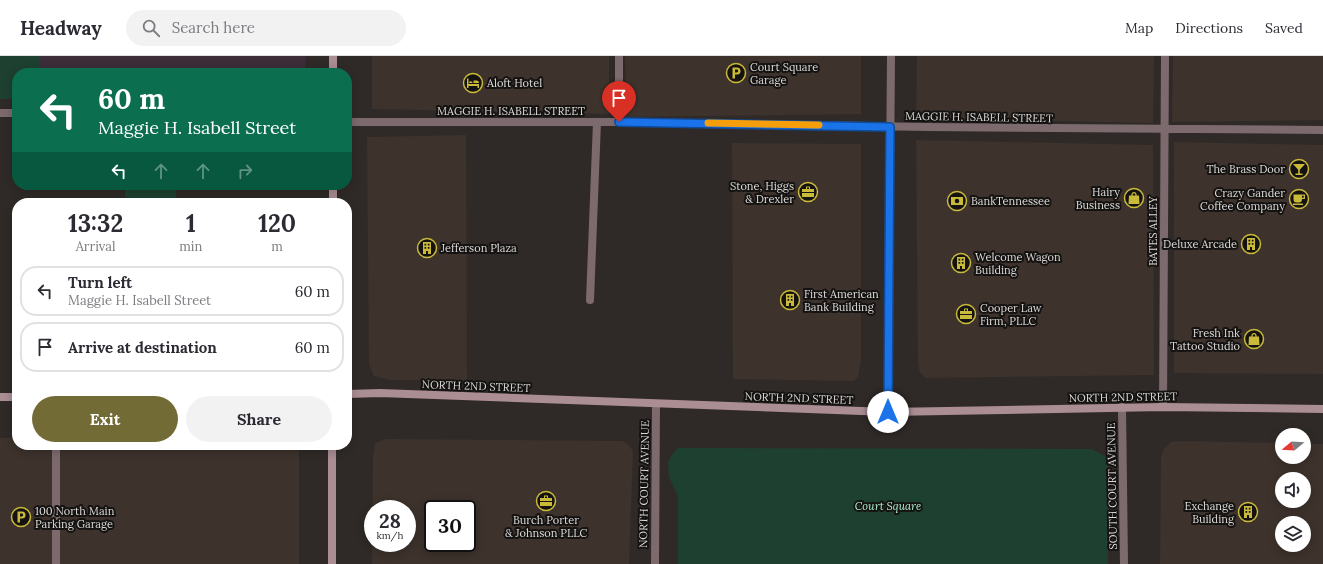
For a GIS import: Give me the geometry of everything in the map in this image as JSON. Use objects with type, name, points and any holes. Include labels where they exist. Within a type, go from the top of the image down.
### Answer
[{"type":"main road","points":[[333,56],[333,68]]},
{"type":"main road","name":"NORTH 2ND STREET","points":[[352,394],[888,412],[1163,407],[1323,410]]},
{"type":"main road","points":[[0,397],[12,397]]},
{"type":"main road","points":[[332,450],[332,564]]},
{"type":"street","points":[[619,56],[619,122]]},
{"type":"street","points":[[888,412],[891,56]]},
{"type":"street","name":"BATES ALLEY","points":[[1163,407],[1165,56]]},
{"type":"street","points":[[0,113],[12,113]]},
{"type":"street","name":"MAGGIE H. ISABELL STREET","points":[[352,122],[619,122],[890,127],[1323,130]]},
{"type":"street","points":[[590,300],[597,122]]},
{"type":"street","name":"NORTH COURT AVENUE","points":[[654,564],[656,404]]},
{"type":"street","name":"SOUTH COURT AVENUE","points":[[1122,408],[1124,564]]},
{"type":"street","points":[[56,450],[56,564]]},
{"type":"shaded area","points":[[40,56],[306,56],[305,68],[40,68]]},
{"type":"shaded area","name":"Aloft Hotel","points":[[372,56],[609,56],[609,114],[372,109]]},
{"type":"shaded area","name":"Court Square Garage","points":[[625,56],[861,56],[861,114],[626,117]]},
{"type":"shaded area","points":[[917,56],[1154,56],[1153,123],[916,118]]},
{"type":"shaded area","points":[[1173,56],[1323,56],[1323,120],[1172,122]]},
{"type":"shaded area","name":"Jefferson Plaza","points":[[466,135],[467,380],[389,380],[374,376],[369,365],[367,137]]},
{"type":"shaded area","points":[[916,140],[1153,145],[1154,375],[926,378],[920,373],[918,364]]},
{"type":"shaded area","name":"Deluxe Arcade","points":[[1174,142],[1323,145],[1323,374],[1174,373]]},
{"type":"shaded area","points":[[732,143],[861,144],[861,360],[858,377],[854,381],[733,379]]},
{"type":"shaded area","points":[[0,438],[12,438],[12,450],[299,450],[299,564],[0,564]]},
{"type":"shaded area","points":[[386,439],[623,441],[630,446],[633,452],[629,564],[372,564],[372,552],[416,552],[416,500],[373,500],[373,456],[375,443]]},
{"type":"shaded area","name":"Exchange Building","points":[[1179,441],[1275,443],[1275,464],[1311,464],[1311,444],[1323,444],[1323,564],[1160,564],[1161,458],[1164,449],[1171,442]]},
{"type":"green space","points":[[0,56],[40,56],[40,68],[12,68],[12,99],[0,99]]},
{"type":"green space","points":[[125,190],[176,190],[176,198],[125,198]]},
{"type":"green space","name":"Court Square","points":[[678,448],[1092,449],[1106,457],[1108,464],[1108,564],[678,564],[678,496],[669,477],[668,462]]},
{"type":"slow traffic","points":[[708,123],[819,125]]},
{"type":"place","name":"Court Square Garage","points":[[736,73]]},
{"type":"place","name":"Aloft Hotel","points":[[473,83]]},
{"type":"place","name":"The Brass Door","points":[[1299,169]]},
{"type":"place","name":"Stone, Higgs & Drexler","points":[[808,192]]},
{"type":"place","name":"Hairy Business","points":[[1134,198]]},
{"type":"place","name":"Crazy Gander Coffee Company","points":[[1299,199]]},
{"type":"place","name":"BankTennessee","points":[[957,201]]},
{"type":"place","name":"Deluxe Arcade","points":[[1251,244]]},
{"type":"place","name":"Jefferson Plaza","points":[[427,248]]},
{"type":"place","name":"Welcome Wagon Building","points":[[961,263]]},
{"type":"place","name":"First American Bank Building","points":[[790,300]]},
{"type":"place","name":"Cooper Law Firm, PLLC","points":[[966,314]]},
{"type":"place","name":"Fresh Ink Tattoo Studio","points":[[1254,339]]},
{"type":"place","name":"Burch Porter & Johnson PLLC","points":[[546,501]]},
{"type":"place","name":"Exchange Building","points":[[1248,512]]},
{"type":"place","name":"100 North Main Parking Garage","points":[[21,517]]},
{"type":"route","points":[[619,122],[890,127],[888,412]]}]
